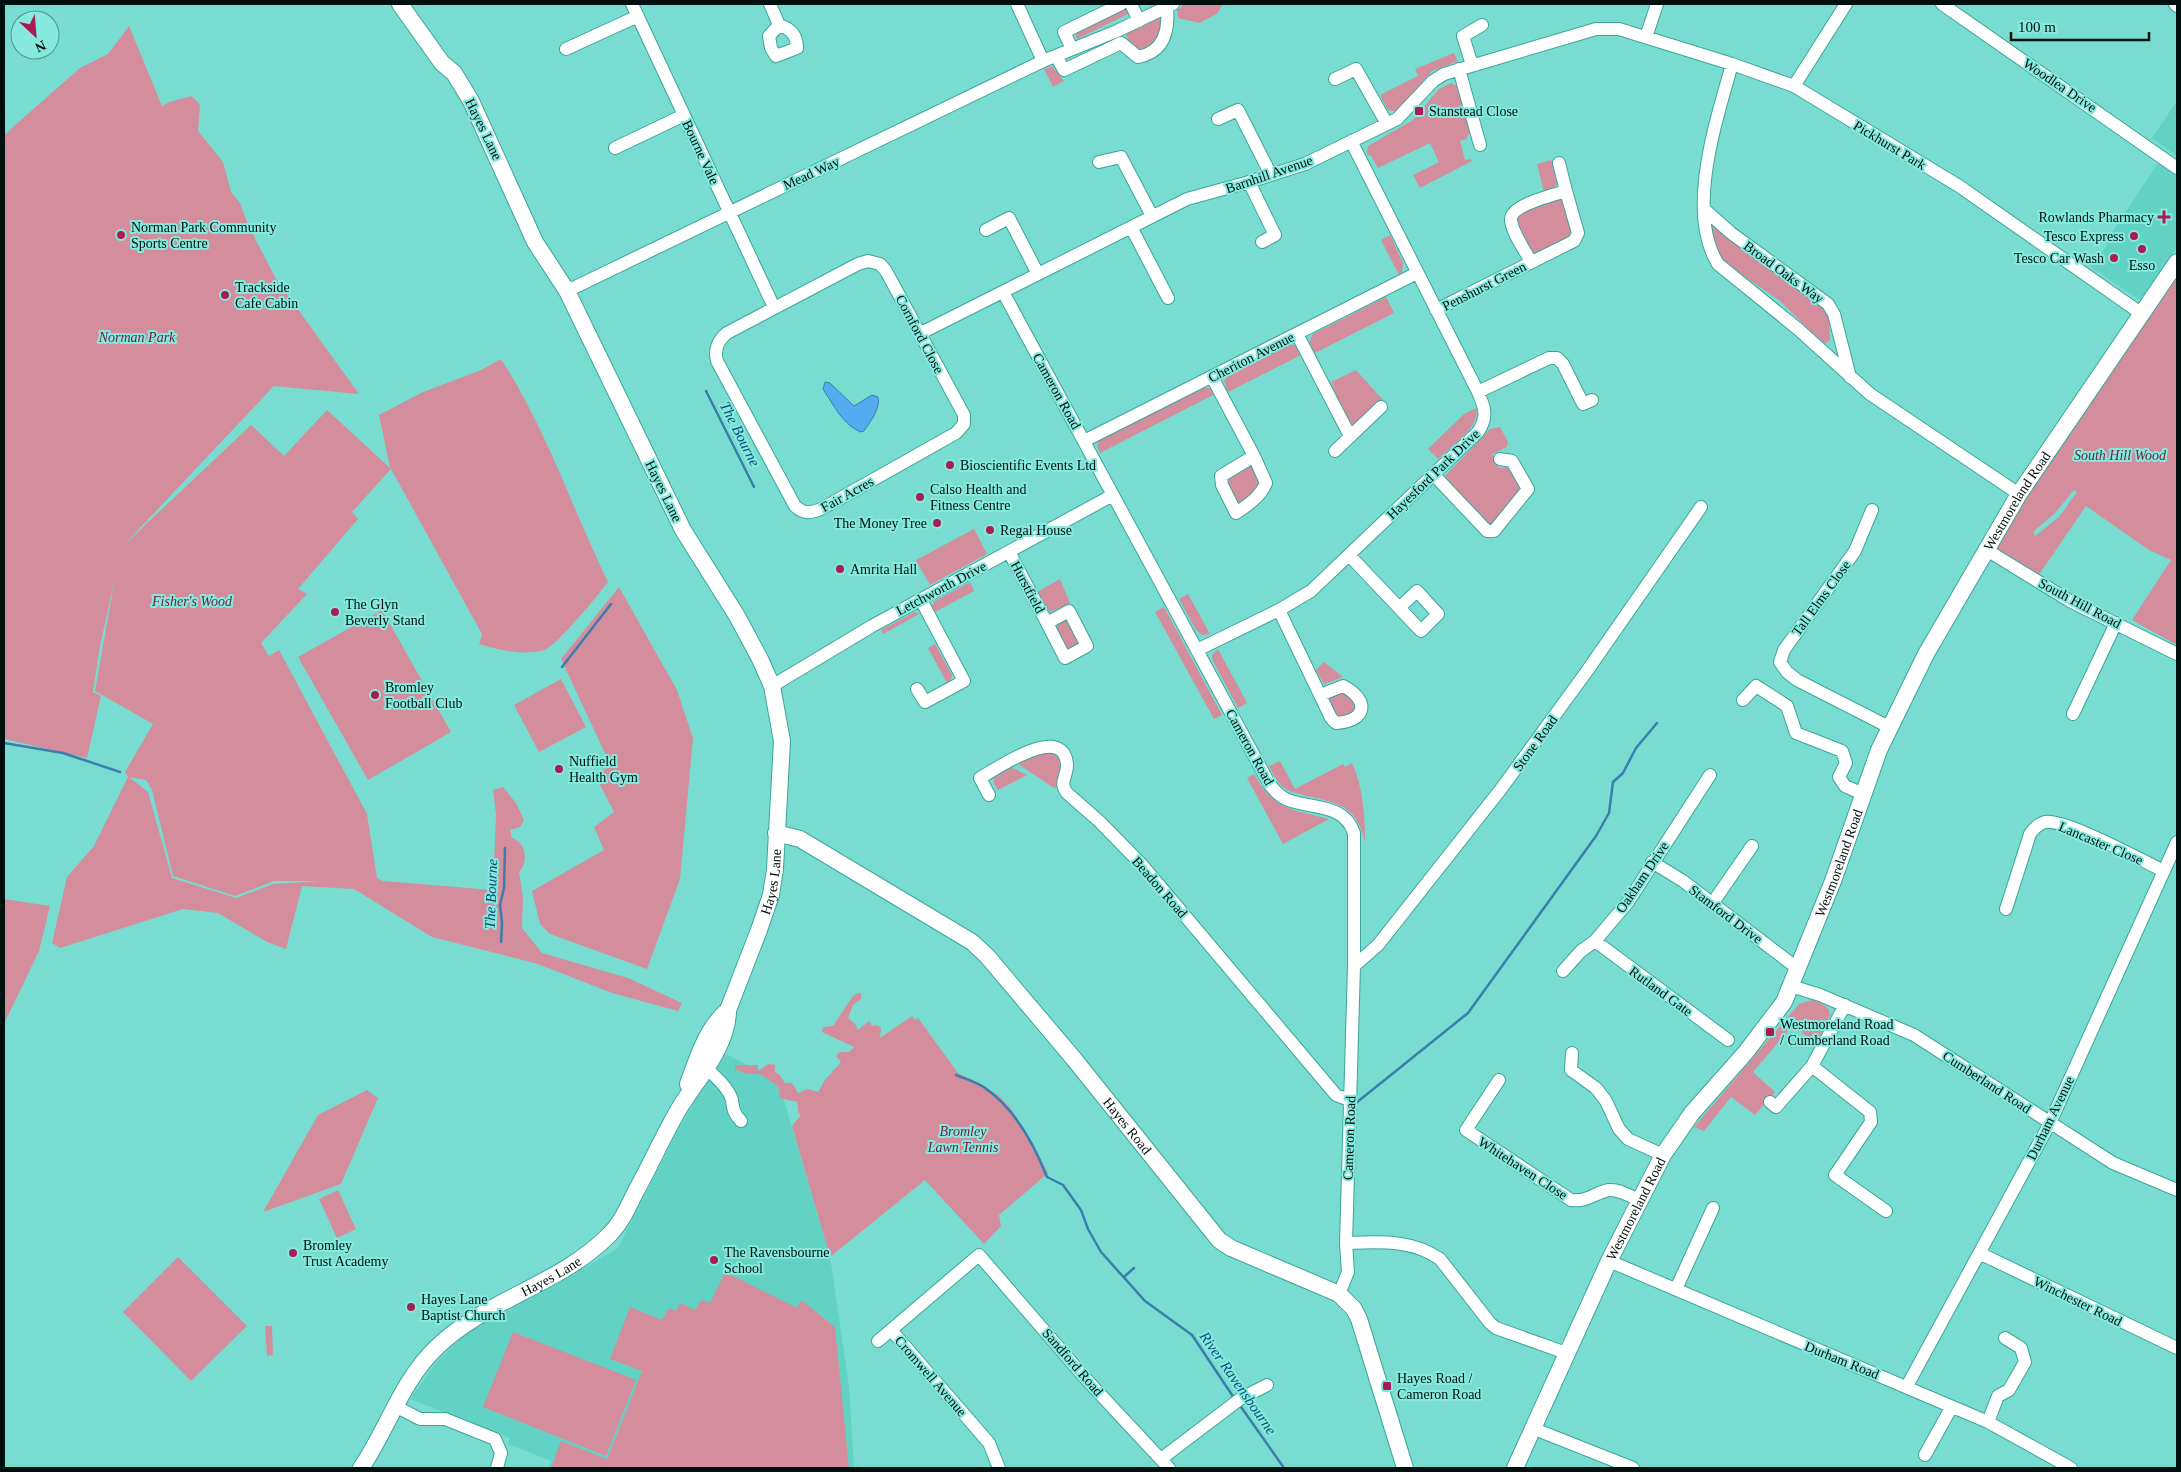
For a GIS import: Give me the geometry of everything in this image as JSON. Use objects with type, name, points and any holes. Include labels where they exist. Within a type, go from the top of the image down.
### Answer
[{"type":"main road","name":"Hayes Lane","points":[[361,1468],[416,1370],[453,1332],[468,1321],[570,1266],[608,1237],[625,1213],[680,1108],[706,1069],[728,1022],[728,1010],[771,895],[782,741],[772,686],[760,659],[683,530],[567,292],[535,242],[471,100],[454,73],[442,63],[400,4]]},
{"type":"main road","name":"Westmoreland Road","points":[[1515,1468],[1609,1261],[1663,1155],[1692,1113],[1746,1052],[1778,1011],[1791,986],[1889,727],[1926,654],[1985,549],[2019,494],[2177,262]]},
{"type":"main road","name":"Hayes Road","points":[[776,833],[800,839],[972,942],[987,956],[1074,1059],[1219,1240],[1231,1248],[1339,1294],[1354,1309],[1405,1468]]},
{"type":"main road","name":"Hayes Lane","points":[[680,1108],[700,1053],[718,1018],[728,1010]]},
{"type":"street","name":"Bourne Vale","points":[[632,4],[771,301]]},
{"type":"street","points":[[770,4],[779,25]]},
{"type":"street","points":[[1017,4],[1043,61]]},
{"type":"street","points":[[1072,49],[1064,32],[1122,4]]},
{"type":"street","points":[[1131,4],[1139,21]]},
{"type":"street","points":[[1646,37],[1657,4]]},
{"type":"street","points":[[1794,86],[1846,4]]},
{"type":"street","name":"Woodlea Drive","points":[[1942,4],[2177,168]]},
{"type":"street","name":"Mead Way","points":[[1056,56],[1064,70],[1119,37],[1139,21],[1170,6]]},
{"type":"street","name":"Mead Way","points":[[1119,37],[1138,57],[1146,55],[1159,46],[1168,24],[1170,6]]},
{"type":"street","points":[[566,49],[638,16]]},
{"type":"street","points":[[1472,65],[1460,38],[1482,25]]},
{"type":"street","name":"Barnhill Avenue","points":[[921,334],[1187,199],[1305,164],[1387,124],[1405,113],[1433,81],[1459,69],[1596,29],[1619,29],[1646,37]]},
{"type":"street","name":"Mead Way","points":[[567,292],[729,211],[890,137],[1043,61],[1072,49],[1119,37]]},
{"type":"street","name":"Pickhurst Park","points":[[1646,37],[1794,86],[1959,186],[2142,314]]},
{"type":"street","points":[[1732,64],[1708,155],[1704,209],[1710,251],[1718,264],[1798,329],[1870,394],[2019,494]]},
{"type":"street","points":[[1335,79],[1356,68],[1387,124]]},
{"type":"street","points":[[1459,69],[1480,145]]},
{"type":"street","points":[[1218,119],[1238,110],[1271,175]]},
{"type":"street","points":[[615,148],[684,115]]},
{"type":"street","name":"Hayesford Park Drive","points":[[1197,650],[1279,610],[1311,591],[1434,475],[1478,432],[1485,422],[1486,409],[1478,392],[1351,141]]},
{"type":"street","points":[[1099,162],[1121,157],[1152,216]]},
{"type":"street","name":"Penshurst Green","points":[[1436,310],[1577,238],[1578,233],[1559,163]]},
{"type":"street","points":[[1249,182],[1275,235],[1262,242]]},
{"type":"street","name":"Penshurst Green","points":[[1531,262],[1511,223],[1511,215],[1517,208],[1566,191]]},
{"type":"street","name":"Broad Oaks Way","points":[[1704,209],[1731,233],[1828,304],[1834,314],[1851,378]]},
{"type":"street","points":[[986,230],[1009,218],[1038,274]]},
{"type":"street","points":[[1131,228],[1168,298]]},
{"type":"street","name":"Cornford Close","points":[[858,264],[868,261],[884,267],[964,414],[963,427]]},
{"type":"street","name":"Fair Acres","points":[[858,264],[727,333],[722,337],[716,349],[716,361],[795,506],[811,513],[823,508],[963,427]]},
{"type":"street","name":"Cheriton Avenue","points":[[1084,441],[1417,273]]},
{"type":"street","name":"Cameron Road","points":[[1004,292],[1270,785],[1288,800],[1330,809],[1340,814],[1352,827],[1355,839],[1354,966],[1346,1243],[1348,1272],[1339,1294]]},
{"type":"street","points":[[1298,334],[1350,436]]},
{"type":"street","points":[[1478,392],[1549,358],[1557,358],[1563,364],[1583,404],[1592,400]]},
{"type":"street","points":[[1212,377],[1254,456],[1266,483],[1239,518],[1222,485],[1221,476],[1254,456]]},
{"type":"street","points":[[1335,451],[1381,407]]},
{"type":"street","points":[[1434,475],[1486,530],[1494,531],[1528,489],[1512,461],[1500,459]]},
{"type":"street","name":"Letchworth Drive","points":[[772,686],[872,626],[1113,495]]},
{"type":"street","name":"Stone Road","points":[[1354,966],[1378,945],[1501,789],[1587,671],[1701,507]]},
{"type":"street","name":"Tall Elms Close","points":[[1872,510],[1855,551],[1780,657],[1782,667],[1797,680],[1889,727]]},
{"type":"street","name":"South Hill Road","points":[[1985,549],[2070,601],[2177,654]]},
{"type":"street","name":"Hurstfield","points":[[1009,552],[1047,623]]},
{"type":"street","points":[[1349,555],[1400,607]]},
{"type":"street","points":[[917,689],[924,702],[964,681],[921,600]]},
{"type":"street","points":[[1279,610],[1320,695]]},
{"type":"street","points":[[2073,714],[2116,623]]},
{"type":"street","points":[[1744,700],[1756,686],[1787,706],[1796,733],[1842,751],[1846,763],[1840,777],[1845,786],[1863,794]]},
{"type":"street","name":"Beadon Road","points":[[989,795],[980,778],[1011,760],[1040,747],[1049,746],[1062,753],[1067,766],[1063,788],[1067,793],[1100,822],[1143,866],[1336,1095],[1350,1100]]},
{"type":"street","name":"Oakham Drive","points":[[1563,972],[1581,951],[1595,941],[1628,902],[1652,862],[1710,775]]},
{"type":"street","name":"Lancaster Close","points":[[2006,909],[2030,834],[2035,827],[2043,823],[2064,825],[2164,871]]},
{"type":"street","name":"Durham Avenue","points":[[1907,1386],[2050,1122],[2177,842]]},
{"type":"street","points":[[1712,904],[1752,846]]},
{"type":"street","name":"Stamford Drive","points":[[1652,862],[1683,881],[1797,968]]},
{"type":"street","name":"Rutland Gate","points":[[1595,941],[1728,1040]]},
{"type":"street","name":"Cumberland Road","points":[[1791,986],[1845,1005],[1914,1035],[2113,1163],[2177,1190]]},
{"type":"street","points":[[1770,1102],[1776,1107],[1812,1066],[1845,1005]]},
{"type":"street","points":[[1572,1053],[1571,1070],[1596,1088],[1606,1101],[1619,1129],[1628,1139],[1663,1155]]},
{"type":"street","points":[[1812,1066],[1870,1112],[1871,1122],[1835,1175],[1886,1211]]},
{"type":"street","points":[[706,1069],[714,1074],[732,1098],[735,1114],[741,1121]]},
{"type":"street","name":"Whitehaven Close","points":[[1499,1080],[1466,1130],[1571,1200],[1584,1201],[1609,1190],[1621,1192],[1639,1200]]},
{"type":"street","points":[[1676,1289],[1713,1208]]},
{"type":"street","points":[[1346,1243],[1398,1242],[1429,1252],[1440,1259],[1496,1328],[1566,1353]]},
{"type":"street","name":"Winchester Road","points":[[1979,1253],[2177,1348]]},
{"type":"street","name":"Cromwell Avenue","points":[[979,1255],[891,1330],[989,1443],[999,1468]]},
{"type":"street","name":"Sandford Road","points":[[979,1255],[1086,1379],[1165,1464]]},
{"type":"street","name":"Durham Road","points":[[1609,1261],[1829,1356],[1907,1386],[1950,1408],[1988,1422],[2071,1468]]},
{"type":"street","points":[[878,1341],[891,1330]]},
{"type":"street","points":[[1988,1422],[1998,1396],[2009,1390],[2025,1362],[2021,1348],[2005,1338]]},
{"type":"street","points":[[1165,1464],[1237,1402],[1267,1385]]},
{"type":"street","points":[[395,1406],[420,1419],[445,1419],[495,1439],[500,1453],[496,1468]]},
{"type":"street","points":[[1925,1456],[1950,1408]]},
{"type":"street","points":[[1532,1428],[1633,1468]]},
{"type":"shaded area","points":[[2177,101],[2177,156],[2152,138]]},
{"type":"shaded area","points":[[2158,163],[2177,177],[2177,247],[2141,301],[2091,267],[2107,245],[2105,243]]},
{"type":"shaded area","name":"The Ravensbourne School","points":[[723,1053],[774,1078],[783,1097],[830,1257],[849,1386],[854,1468],[549,1468],[551,1461],[508,1444],[510,1438],[410,1399],[438,1360],[467,1333],[618,1248],[677,1132]]},
{"type":"green space","points":[[1185,4],[1223,4],[1217,14],[1199,23],[1178,18],[1177,10]]},
{"type":"green space","points":[[1126,8],[1130,13],[1077,39],[1075,33]]},
{"type":"green space","points":[[1162,14],[1165,22],[1153,46],[1142,51],[1131,47],[1125,31]]},
{"type":"green space","points":[[129,26],[162,106],[169,102],[192,96],[200,105],[198,131],[223,162],[231,192],[240,203],[248,225],[276,279],[359,394],[274,386],[124,545],[251,425],[284,456],[327,410],[390,468],[379,415],[421,393],[481,370],[501,359],[517,385],[545,440],[608,582],[587,608],[558,640],[544,650],[519,652],[479,644],[482,634],[391,469],[352,512],[358,519],[298,589],[307,594],[261,643],[269,656],[279,650],[367,814],[377,878],[383,881],[493,890],[496,815],[493,790],[503,787],[516,803],[524,820],[520,827],[510,830],[512,838],[517,840],[523,848],[525,858],[519,872],[523,897],[522,928],[542,953],[628,978],[682,1003],[678,1011],[612,993],[538,964],[432,937],[354,889],[302,886],[286,949],[267,942],[218,913],[183,909],[60,948],[52,943],[67,877],[94,846],[128,777],[125,772],[153,724],[95,691],[115,578],[99,651],[93,692],[101,696],[87,758],[4,739],[4,135],[80,68],[108,54]],"holes":[[[129,777],[146,780],[152,790],[173,876],[235,896],[274,881],[324,881],[273,884],[236,898],[172,878],[148,792]]]},
{"type":"green space","points":[[1454,53],[1458,61],[1432,71],[1401,107],[1395,111],[1388,110],[1380,95],[1418,76],[1415,69]]},
{"type":"green space","points":[[1052,66],[1064,81],[1053,87],[1044,69]]},
{"type":"green space","points":[[1451,83],[1457,86],[1470,132],[1466,139],[1460,141],[1465,160],[1471,159],[1472,161],[1420,188],[1413,175],[1439,162],[1430,143],[1378,168],[1371,156],[1367,154],[1368,146],[1413,120],[1439,89]]},
{"type":"green space","points":[[1551,160],[1557,183],[1555,187],[1544,192],[1537,164]]},
{"type":"green space","points":[[1560,199],[1564,201],[1573,234],[1536,255],[1515,223],[1519,212]]},
{"type":"green space","points":[[1710,225],[1715,226],[1820,304],[1829,318],[1830,340],[1824,344],[1780,301],[1728,265],[1717,254]]},
{"type":"green space","points":[[1390,235],[1403,263],[1402,272],[1399,275],[1381,240]]},
{"type":"green space","name":"South Hill Wood","points":[[2177,273],[2177,645],[2132,620],[2171,560],[2149,550],[2086,506],[2038,576],[1990,547]],"holes":[[[2074,490],[2077,492],[2059,517],[2035,536],[2033,532],[2055,513]]]},
{"type":"green space","points":[[1386,297],[1394,313],[1315,353],[1309,342],[1313,334]]},
{"type":"green space","points":[[1289,345],[1295,345],[1301,355],[1228,392],[1224,381],[1227,377]]},
{"type":"green space","points":[[1356,370],[1383,400],[1359,423],[1353,424],[1347,421],[1331,382]]},
{"type":"green space","points":[[1204,388],[1210,388],[1215,394],[1100,453],[1097,446],[1100,440]]},
{"type":"green space","points":[[1476,408],[1474,422],[1469,429],[1457,443],[1438,459],[1428,449],[1464,414]]},
{"type":"green space","points":[[1500,427],[1508,442],[1507,447],[1492,454],[1499,468],[1510,467],[1522,490],[1494,524],[1489,525],[1445,480],[1446,475],[1490,429]]},
{"type":"green space","points":[[1250,465],[1259,474],[1260,487],[1242,504],[1238,504],[1226,484],[1228,475]]},
{"type":"green space","points":[[974,529],[987,554],[930,585],[916,560]]},
{"type":"green space","points":[[1060,579],[1070,603],[1050,612],[1037,592]]},
{"type":"green space","points":[[970,582],[974,591],[933,613],[931,607],[935,601]]},
{"type":"green space","points":[[619,587],[677,690],[693,738],[680,879],[647,969],[550,934],[540,924],[532,891],[604,850],[594,827],[614,812],[595,775],[611,766],[561,659]]},
{"type":"green space","points":[[1188,594],[1210,634],[1202,635],[1196,630],[1179,599]]},
{"type":"green space","points":[[1164,607],[1222,715],[1214,719],[1155,612]]},
{"type":"green space","name":"Bromley Football Club","points":[[382,610],[451,732],[368,780],[298,657]]},
{"type":"green space","points":[[915,612],[919,614],[883,634],[881,630]]},
{"type":"green space","points":[[1068,620],[1079,643],[1071,650],[1067,649],[1056,629],[1057,623]]},
{"type":"green space","points":[[935,644],[952,675],[947,683],[928,648]]},
{"type":"green space","points":[[1218,649],[1247,703],[1238,708],[1213,661],[1212,655]]},
{"type":"green space","points":[[1324,662],[1343,677],[1324,684],[1316,670]]},
{"type":"green space","points":[[561,679],[586,727],[539,752],[514,705]]},
{"type":"green space","points":[[1340,690],[1356,700],[1356,712],[1343,718],[1336,717],[1328,699]]},
{"type":"green space","points":[[1041,751],[1055,756],[1060,763],[1059,787],[1054,788],[1018,764]]},
{"type":"green space","points":[[1280,761],[1295,789],[1343,764],[1345,767],[1352,763],[1361,792],[1365,842],[1356,820],[1343,807],[1284,788],[1269,766]]},
{"type":"green space","points":[[1011,767],[1027,775],[998,790],[994,784],[994,778]]},
{"type":"green space","points":[[1254,774],[1269,795],[1285,807],[1329,819],[1283,844],[1247,778]]},
{"type":"green space","points":[[4,899],[50,906],[39,951],[4,1024]]},
{"type":"green space","name":"Bromley Lawn Tennis","points":[[857,993],[861,993],[861,999],[853,1005],[848,1018],[855,1024],[858,1030],[869,1021],[872,1026],[877,1025],[881,1028],[880,1038],[912,1016],[915,1020],[918,1018],[958,1073],[981,1084],[999,1096],[1012,1110],[1048,1173],[999,1215],[1001,1226],[984,1244],[925,1180],[830,1257],[792,1126],[801,1115],[798,1112],[797,1102],[780,1098],[778,1086],[760,1074],[747,1074],[735,1069],[735,1065],[758,1065],[758,1071],[768,1064],[775,1065],[775,1072],[780,1075],[785,1083],[792,1083],[798,1093],[808,1089],[818,1092],[825,1080],[841,1062],[836,1056],[840,1052],[849,1052],[854,1047],[822,1032],[823,1027],[833,1026]]},
{"type":"green space","points":[[1812,1000],[1826,1007],[1830,1015],[1816,1044],[1793,1025],[1753,1072],[1775,1092],[1755,1115],[1731,1097],[1704,1131],[1694,1127],[1799,1004]]},
{"type":"green space","points":[[367,1090],[378,1098],[341,1184],[263,1212],[318,1115]]},
{"type":"green space","points":[[338,1190],[356,1229],[337,1238],[319,1199]]},
{"type":"green space","points":[[178,1257],[247,1326],[191,1381],[123,1312]]},
{"type":"green space","points":[[725,1272],[797,1308],[801,1300],[835,1327],[849,1468],[551,1468],[561,1441],[607,1459],[642,1371],[610,1359],[630,1307],[662,1320],[669,1308],[676,1311],[680,1303],[695,1310],[701,1300],[710,1303]]},
{"type":"green space","points":[[265,1326],[272,1326],[273,1355],[267,1356]]},
{"type":"green space","points":[[513,1332],[636,1380],[606,1456],[483,1407]]},
{"type":"water","points":[[825,382],[830,383],[854,406],[872,395],[878,397],[878,406],[864,431],[860,432],[853,428],[839,414],[823,389]]},
{"type":"waterway","name":"The Bourne","points":[[706,391],[754,487]]},
{"type":"waterway","name":"The Bourne","points":[[562,667],[611,604]]},
{"type":"waterway","points":[[1356,1103],[1468,1013],[1596,836],[1609,813],[1613,782],[1623,773],[1636,748],[1657,723]]},
{"type":"waterway","name":"River Ravensbourne","points":[[4,743],[63,753],[120,772]]},
{"type":"waterway","name":"The Bourne","points":[[501,942],[502,923],[500,905],[504,888],[505,848]]},
{"type":"waterway","name":"River Ravensbourne","points":[[956,1075],[982,1086],[995,1096],[1014,1116],[1036,1152],[1047,1177],[1063,1185],[1081,1210],[1088,1229],[1101,1252],[1145,1301],[1192,1335],[1234,1398]]},
{"type":"waterway","points":[[1124,1277],[1134,1268]]},
{"type":"waterway","name":"River Ravensbourne","points":[[1239,1404],[1284,1468]]},
{"type":"place","name":"Stanstead Close","points":[[1419,111]]},
{"type":"place","name":"Rowlands Pharmacy","points":[[2164,217]]},
{"type":"place","name":"Norman Park Community Sports Centre","points":[[121,235]]},
{"type":"place","name":"Tesco Express","points":[[2134,236]]},
{"type":"place","name":"Esso","points":[[2142,249]]},
{"type":"place","name":"Tesco Car Wash","points":[[2114,258]]},
{"type":"place","name":"Trackside Cafe Cabin","points":[[225,295]]},
{"type":"place","name":"Bioscientific Events Ltd","points":[[950,465]]},
{"type":"place","name":"Calso Health and Fitness Centre","points":[[920,497]]},
{"type":"place","name":"The Money Tree","points":[[937,523]]},
{"type":"place","name":"Regal House","points":[[990,530]]},
{"type":"place","name":"Amrita Hall","points":[[840,569]]},
{"type":"place","name":"The Glyn Beverly Stand","points":[[335,612]]},
{"type":"place","name":"Bromley Football Club","points":[[375,695]]},
{"type":"place","name":"Nuffield Health Gym","points":[[559,769]]},
{"type":"place","name":"Westmoreland Road / Cumberland Road","points":[[1770,1032]]},
{"type":"place","name":"Bromley Trust Academy","points":[[293,1253]]},
{"type":"place","name":"The Ravensbourne School","points":[[714,1260]]},
{"type":"place","name":"Hayes Lane Baptist Church","points":[[411,1307]]},
{"type":"place","name":"Hayes Road / Cameron Road","points":[[1387,1386]]},
{"type":"park label","name":"Norman Park","points":[[137,337]]},
{"type":"park label","name":"Fisher's Wood","points":[[192,601]]}]
